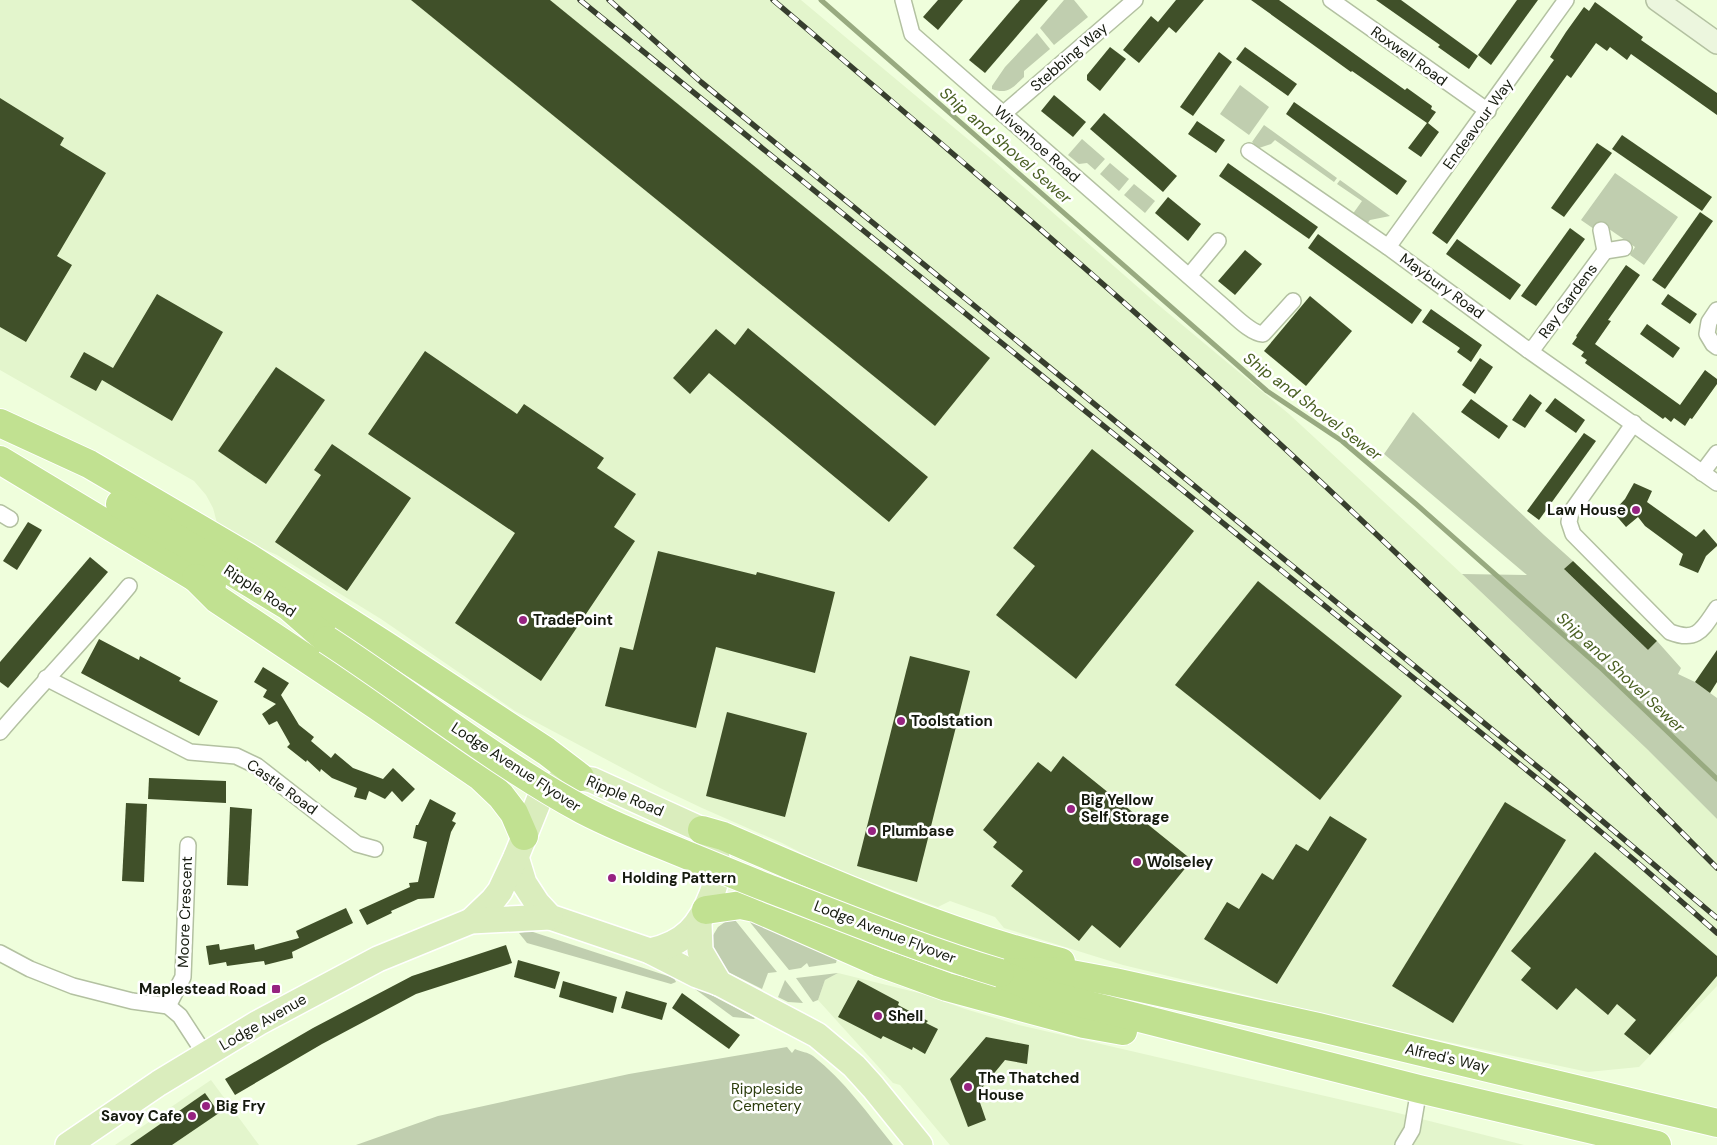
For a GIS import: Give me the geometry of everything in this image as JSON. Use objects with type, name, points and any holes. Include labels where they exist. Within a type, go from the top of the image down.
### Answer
[{"type":"highway","name":"Ripple Road","points":[[0,425],[23,445],[288,606],[327,640]]},
{"type":"highway","points":[[0,425],[90,464],[246,556],[388,647],[551,755],[580,777]]},
{"type":"highway","name":"Ripple Road","points":[[0,460],[196,578],[224,589],[276,620],[327,640]]},
{"type":"highway","points":[[196,578],[217,599],[369,700],[480,778],[501,796],[514,813],[520,846]]},
{"type":"highway","name":"Lodge Avenue Flyover","points":[[327,640],[546,789],[585,811],[633,833],[928,950],[1000,973],[1050,995],[1313,1062]]},
{"type":"highway","points":[[702,830],[723,836],[933,923],[1026,953],[1088,969],[1176,996]]},
{"type":"highway","points":[[702,916],[742,905],[755,908],[878,962],[947,987],[1084,1024],[1137,1033],[1250,1061],[1313,1062],[1657,1145]]},
{"type":"highway","name":"Lodge Avenue Flyover","points":[[1000,973],[1055,971],[1176,996]]},
{"type":"highway","name":"Alfred's Way","points":[[1176,996],[1318,1027],[1717,1123]]},
{"type":"main road","name":"Ripple Road","points":[[520,846],[543,794],[556,783],[580,777],[592,780],[702,830]]},
{"type":"main road","points":[[702,830],[711,840],[716,851],[718,865],[714,886],[702,916],[700,951],[719,983]]},
{"type":"main road","points":[[520,846],[524,883],[537,903],[550,917],[650,951],[697,975],[719,983],[817,1035],[854,1066],[920,1145]]},
{"type":"main road","name":"Lodge Avenue","points":[[471,921],[500,891],[520,846]]},
{"type":"main road","points":[[650,951],[674,944],[684,937],[702,916]]},
{"type":"main road","name":"Lodge Avenue","points":[[68,1145],[159,1083],[258,1023],[378,959],[471,921],[550,917]]},
{"type":"street","name":"Wivenhoe Road","points":[[904,0],[912,34],[1224,307],[1259,334],[1263,334],[1292,301]]},
{"type":"street","name":"Stebbing Way","points":[[1003,114],[1136,0]]},
{"type":"street","name":"Roxwell Road","points":[[1331,0],[1488,111]]},
{"type":"street","name":"Endeavour Way","points":[[1388,247],[1488,111],[1566,0]]},
{"type":"street","points":[[1657,0],[1717,43]]},
{"type":"street","name":"Maybury Road","points":[[1249,151],[1388,247],[1528,350],[1717,483]]},
{"type":"street","name":"Ray Gardens","points":[[1528,350],[1535,346],[1605,250],[1601,230]]},
{"type":"street","points":[[1188,276],[1218,241]]},
{"type":"street","name":"Ray Gardens","points":[[1605,250],[1624,248]]},
{"type":"street","points":[[1717,310],[1709,322],[1707,334],[1717,347]]},
{"type":"street","points":[[1634,423],[1571,512],[1569,522],[1573,534],[1670,632],[1680,636],[1691,637],[1701,631],[1717,608]]},
{"type":"street","points":[[1702,473],[1717,453]]},
{"type":"street","points":[[0,732],[46,678],[101,620],[129,586]]},
{"type":"street","name":"Castle Road","points":[[46,678],[190,752],[236,756],[257,766],[357,844],[375,849]]},
{"type":"street","name":"Moore Crescent","points":[[168,1006],[183,977],[188,844]]},
{"type":"street","points":[[0,952],[30,969],[74,986],[132,1001],[168,1006],[180,1016],[206,1056]]},
{"type":"street","points":[[1403,1145],[1412,1130],[1419,1089]]},
{"type":"shaded area","points":[[0,0],[801,0],[994,161],[1156,303],[1289,414],[1648,750],[1717,819],[1717,986],[1639,1067],[1588,1072],[1365,1024],[1123,965],[1004,928],[995,917],[950,901],[938,907],[825,865],[782,843],[660,788],[515,711],[381,619],[277,555],[237,537],[217,523],[213,508],[206,495],[194,481],[0,370]]},
{"type":"shaded area","points":[[838,973],[923,994],[1019,1025],[1390,1111],[1524,1145],[950,1145],[900,1085],[893,1083],[818,1000],[825,980]]},
{"type":"shaded area","points":[[211,1080],[259,1145],[115,1145]]},
{"type":"green space","points":[[1064,0],[1074,0],[1088,17],[1054,45],[1040,28]]},
{"type":"green space","points":[[1037,33],[1050,49],[1024,71],[1024,77],[1013,87],[1002,91],[992,89],[992,86],[1005,67]]},
{"type":"green space","points":[[1240,85],[1269,107],[1249,135],[1220,114]]},
{"type":"green space","points":[[1264,125],[1337,178],[1334,182],[1275,140],[1271,144],[1259,148],[1252,142]]},
{"type":"green space","points":[[1082,139],[1105,159],[1095,170],[1087,163],[1079,164],[1068,155]]},
{"type":"green space","points":[[1110,163],[1129,179],[1119,191],[1100,174]]},
{"type":"green space","points":[[1615,173],[1678,217],[1644,265],[1630,255],[1635,247],[1599,222],[1594,229],[1581,220]]},
{"type":"green space","points":[[1340,180],[1390,216],[1370,220],[1366,225],[1352,215],[1362,201],[1337,184]]},
{"type":"green space","points":[[1134,184],[1155,201],[1145,213],[1124,195]]},
{"type":"green space","points":[[1413,412],[1573,561],[1565,570],[1648,650],[1657,641],[1681,668],[1678,674],[1695,682],[1717,698],[1717,819],[1648,750],[1462,574],[1527,575],[1384,454]]},
{"type":"green space","points":[[733,919],[777,972],[768,973],[762,989],[724,970],[711,946],[712,937],[718,927]]},
{"type":"green space","points":[[749,921],[831,954],[837,959],[836,963],[809,967],[807,963],[801,968],[789,970]]},
{"type":"green space","points":[[530,931],[674,978],[676,982],[671,984],[527,943],[519,933]]},
{"type":"green space","points":[[838,973],[825,980],[818,1000],[813,1002],[796,978]]},
{"type":"green space","points":[[785,980],[803,1003],[788,1002],[778,997]]},
{"type":"green space","points":[[696,987],[755,1018],[733,1017],[695,989]]},
{"type":"green space","name":"Rippleside Cemetery","points":[[787,1047],[792,1053],[795,1049],[811,1055],[824,1065],[855,1098],[893,1145],[356,1145],[438,1116],[629,1074]]},
{"type":"building","points":[[411,0],[550,0],[990,358],[935,426]]},
{"type":"building","points":[[938,0],[963,0],[938,30],[923,17]]},
{"type":"building","points":[[1020,0],[1048,0],[985,73],[969,60]]},
{"type":"building","points":[[1176,0],[1204,0],[1176,33],[1169,27],[1139,63],[1123,50],[1151,16],[1158,22]]},
{"type":"building","points":[[1251,0],[1279,0],[1405,90],[1407,88],[1432,106],[1431,109],[1436,112],[1428,123],[1439,132],[1421,157],[1408,148],[1427,123],[1351,72]]},
{"type":"building","points":[[1376,0],[1401,0],[1478,56],[1469,69],[1438,47],[1440,45]]},
{"type":"building","points":[[1517,0],[1538,0],[1491,65],[1478,55]]},
{"type":"building","points":[[1595,2],[1643,37],[1641,40],[1717,93],[1717,115],[1631,54],[1627,60],[1610,47],[1607,51],[1596,43],[1571,78],[1567,75],[1447,244],[1432,233],[1554,60],[1550,57],[1566,32],[1584,7],[1589,11]]},
{"type":"building","points":[[1110,47],[1126,59],[1100,91],[1087,80],[1087,75]]},
{"type":"building","points":[[1245,47],[1297,84],[1288,96],[1236,59]]},
{"type":"building","points":[[1219,52],[1232,62],[1193,116],[1180,107]]},
{"type":"building","points":[[1054,95],[1086,122],[1073,137],[1041,111]]},
{"type":"building","points":[[0,98],[64,138],[60,145],[106,173],[57,256],[72,265],[26,342],[0,327]]},
{"type":"building","points":[[1294,102],[1407,181],[1397,195],[1286,114]]},
{"type":"building","points":[[1104,113],[1177,176],[1163,192],[1090,129]]},
{"type":"building","points":[[1197,121],[1225,140],[1216,153],[1188,134]]},
{"type":"building","points":[[1622,135],[1712,197],[1702,211],[1612,149]]},
{"type":"building","points":[[1597,143],[1612,153],[1564,217],[1551,208]]},
{"type":"building","points":[[1228,163],[1318,227],[1309,239],[1219,176]]},
{"type":"building","points":[[1168,197],[1201,224],[1188,241],[1155,213]]},
{"type":"building","points":[[1700,212],[1713,221],[1665,289],[1652,280]]},
{"type":"building","points":[[1570,228],[1585,239],[1536,306],[1521,296]]},
{"type":"building","points":[[1318,234],[1422,310],[1412,324],[1308,248]]},
{"type":"building","points":[[1457,239],[1521,285],[1510,300],[1446,254]]},
{"type":"building","points":[[1245,250],[1262,264],[1235,295],[1218,281]]},
{"type":"building","points":[[1626,265],[1640,275],[1608,320],[1611,321],[1595,344],[1680,405],[1705,370],[1717,379],[1717,384],[1685,426],[1674,418],[1671,422],[1665,417],[1663,419],[1585,363],[1587,360],[1581,356],[1584,352],[1572,344]]},
{"type":"building","points":[[157,294],[223,332],[172,421],[102,380],[96,391],[70,377],[84,352],[113,368]]},
{"type":"building","points":[[1668,294],[1697,314],[1690,324],[1661,304]]},
{"type":"building","points":[[1310,296],[1352,331],[1306,386],[1264,351]]},
{"type":"building","points":[[1431,309],[1482,345],[1471,362],[1457,352],[1460,348],[1422,322]]},
{"type":"building","points":[[1647,324],[1680,348],[1673,358],[1640,334]]},
{"type":"building","points":[[748,328],[928,477],[889,522],[709,373],[690,394],[673,378],[716,329],[735,345]]},
{"type":"building","points":[[425,351],[517,414],[524,404],[604,458],[597,468],[636,494],[614,527],[635,541],[541,681],[455,623],[515,533],[368,434]]},
{"type":"building","points":[[1480,358],[1493,367],[1475,394],[1462,385]]},
{"type":"building","points":[[276,367],[325,400],[266,484],[218,451]]},
{"type":"building","points":[[1530,394],[1542,403],[1525,428],[1512,420]]},
{"type":"building","points":[[1555,398],[1585,420],[1576,433],[1545,411]]},
{"type":"building","points":[[1471,399],[1508,426],[1499,439],[1461,412]]},
{"type":"building","points":[[1584,433],[1596,441],[1539,520],[1527,511]]},
{"type":"building","points":[[332,444],[411,498],[347,591],[275,542],[321,475],[314,470]]},
{"type":"building","points":[[1092,449],[1194,531],[1076,679],[996,615],[1035,566],[1013,548]]},
{"type":"building","points":[[1634,483],[1652,491],[1647,502],[1696,537],[1704,529],[1717,544],[1706,556],[1698,573],[1679,565],[1683,554],[1645,526],[1638,517],[1626,527],[1613,512],[1625,499]]},
{"type":"building","points":[[28,522],[42,530],[17,570],[3,561]]},
{"type":"building","points":[[658,551],[756,575],[757,572],[835,592],[815,673],[716,647],[696,728],[605,706],[620,647],[633,650]]},
{"type":"building","points":[[90,557],[108,572],[8,688],[0,682],[0,662]]},
{"type":"building","points":[[1573,561],[1657,641],[1648,650],[1564,569]]},
{"type":"building","points":[[1258,581],[1402,696],[1320,800],[1175,685]]},
{"type":"building","points":[[99,639],[139,660],[140,656],[181,678],[179,681],[218,701],[199,736],[81,673]]},
{"type":"building","points":[[1717,650],[1717,682],[1710,693],[1695,682]]},
{"type":"building","points":[[910,656],[970,671],[917,882],[857,866]]},
{"type":"building","points":[[263,667],[289,683],[281,695],[299,725],[314,737],[311,741],[331,758],[335,753],[353,768],[383,779],[393,768],[415,789],[402,802],[392,791],[385,799],[369,791],[366,800],[354,797],[357,788],[332,778],[321,769],[320,772],[307,760],[306,762],[287,747],[290,744],[277,721],[269,725],[262,714],[276,704],[263,697],[267,690],[254,682]]},
{"type":"building","points":[[727,712],[807,733],[785,817],[706,796]]},
{"type":"building","points":[[1063,756],[1192,860],[1120,948],[1092,925],[1079,941],[1011,886],[1023,871],[993,847],[997,842],[983,830],[1038,762],[1051,772]]},
{"type":"building","points":[[149,778],[226,781],[226,803],[148,799]]},
{"type":"building","points":[[430,799],[456,813],[452,821],[456,823],[451,832],[434,898],[418,899],[391,911],[392,913],[367,925],[359,910],[410,887],[409,883],[418,882],[427,842],[413,838],[416,825],[418,825]]},
{"type":"building","points":[[1505,802],[1566,840],[1453,1023],[1392,986]]},
{"type":"building","points":[[126,803],[147,804],[144,882],[122,881]]},
{"type":"building","points":[[230,807],[252,809],[248,886],[227,885]]},
{"type":"building","points":[[1330,816],[1367,839],[1277,984],[1204,939],[1227,902],[1239,909],[1262,873],[1273,880],[1296,844],[1308,851]]},
{"type":"building","points":[[1595,852],[1717,956],[1717,976],[1650,1055],[1624,1034],[1636,1020],[1617,1004],[1608,1015],[1576,988],[1557,1010],[1521,980],[1531,968],[1511,951]]},
{"type":"building","points":[[346,908],[353,923],[292,952],[293,958],[265,965],[264,961],[227,966],[226,962],[209,965],[206,946],[219,944],[220,950],[254,944],[255,950],[299,938],[296,931]]},
{"type":"building","points":[[506,945],[512,963],[416,994],[322,1044],[235,1095],[225,1079],[313,1028],[412,976]]},
{"type":"building","points":[[518,960],[560,972],[555,989],[514,977]]},
{"type":"building","points":[[858,980],[899,1002],[898,1005],[928,1021],[926,1023],[938,1029],[925,1054],[913,1047],[912,1050],[883,1036],[881,1039],[838,1017]]},
{"type":"building","points":[[563,981],[617,997],[613,1013],[559,997]]},
{"type":"building","points":[[626,991],[667,1003],[662,1020],[621,1008]]},
{"type":"building","points":[[682,993],[740,1035],[729,1049],[672,1008]]},
{"type":"building","name":"The Thatched House","points":[[986,1037],[1029,1045],[1027,1064],[1005,1060],[977,1094],[986,1120],[968,1127],[950,1079]]},
{"type":"building","points":[[205,1093],[219,1113],[172,1145],[130,1145]]},
{"type":"waterway","name":"Ship and Shovel Sewer","points":[[821,0],[1267,391],[1342,441],[1416,504],[1603,670],[1717,779]]},
{"type":"railway","points":[[580,0],[1550,789],[1717,933]]},
{"type":"railway","points":[[609,0],[701,82],[1561,786],[1717,918]]},
{"type":"railway","points":[[773,0],[1063,249],[1301,463],[1442,596],[1717,868]]},
{"type":"place","name":"Law House","points":[[1636,510]]},
{"type":"place","name":"TradePoint","points":[[523,620]]},
{"type":"place","name":"Toolstation","points":[[901,721]]},
{"type":"place","name":"Big Yellow Self Storage","points":[[1071,809]]},
{"type":"place","name":"Plumbase","points":[[872,831]]},
{"type":"place","name":"Wolseley","points":[[1137,862]]},
{"type":"place","name":"Holding Pattern","points":[[612,878]]},
{"type":"place","name":"Maplestead Road","points":[[276,989]]},
{"type":"place","name":"Shell","points":[[878,1016]]},
{"type":"place","name":"The Thatched House","points":[[968,1087]]},
{"type":"place","name":"Big Fry","points":[[206,1106]]},
{"type":"place","name":"Savoy Cafe","points":[[192,1116]]}]
